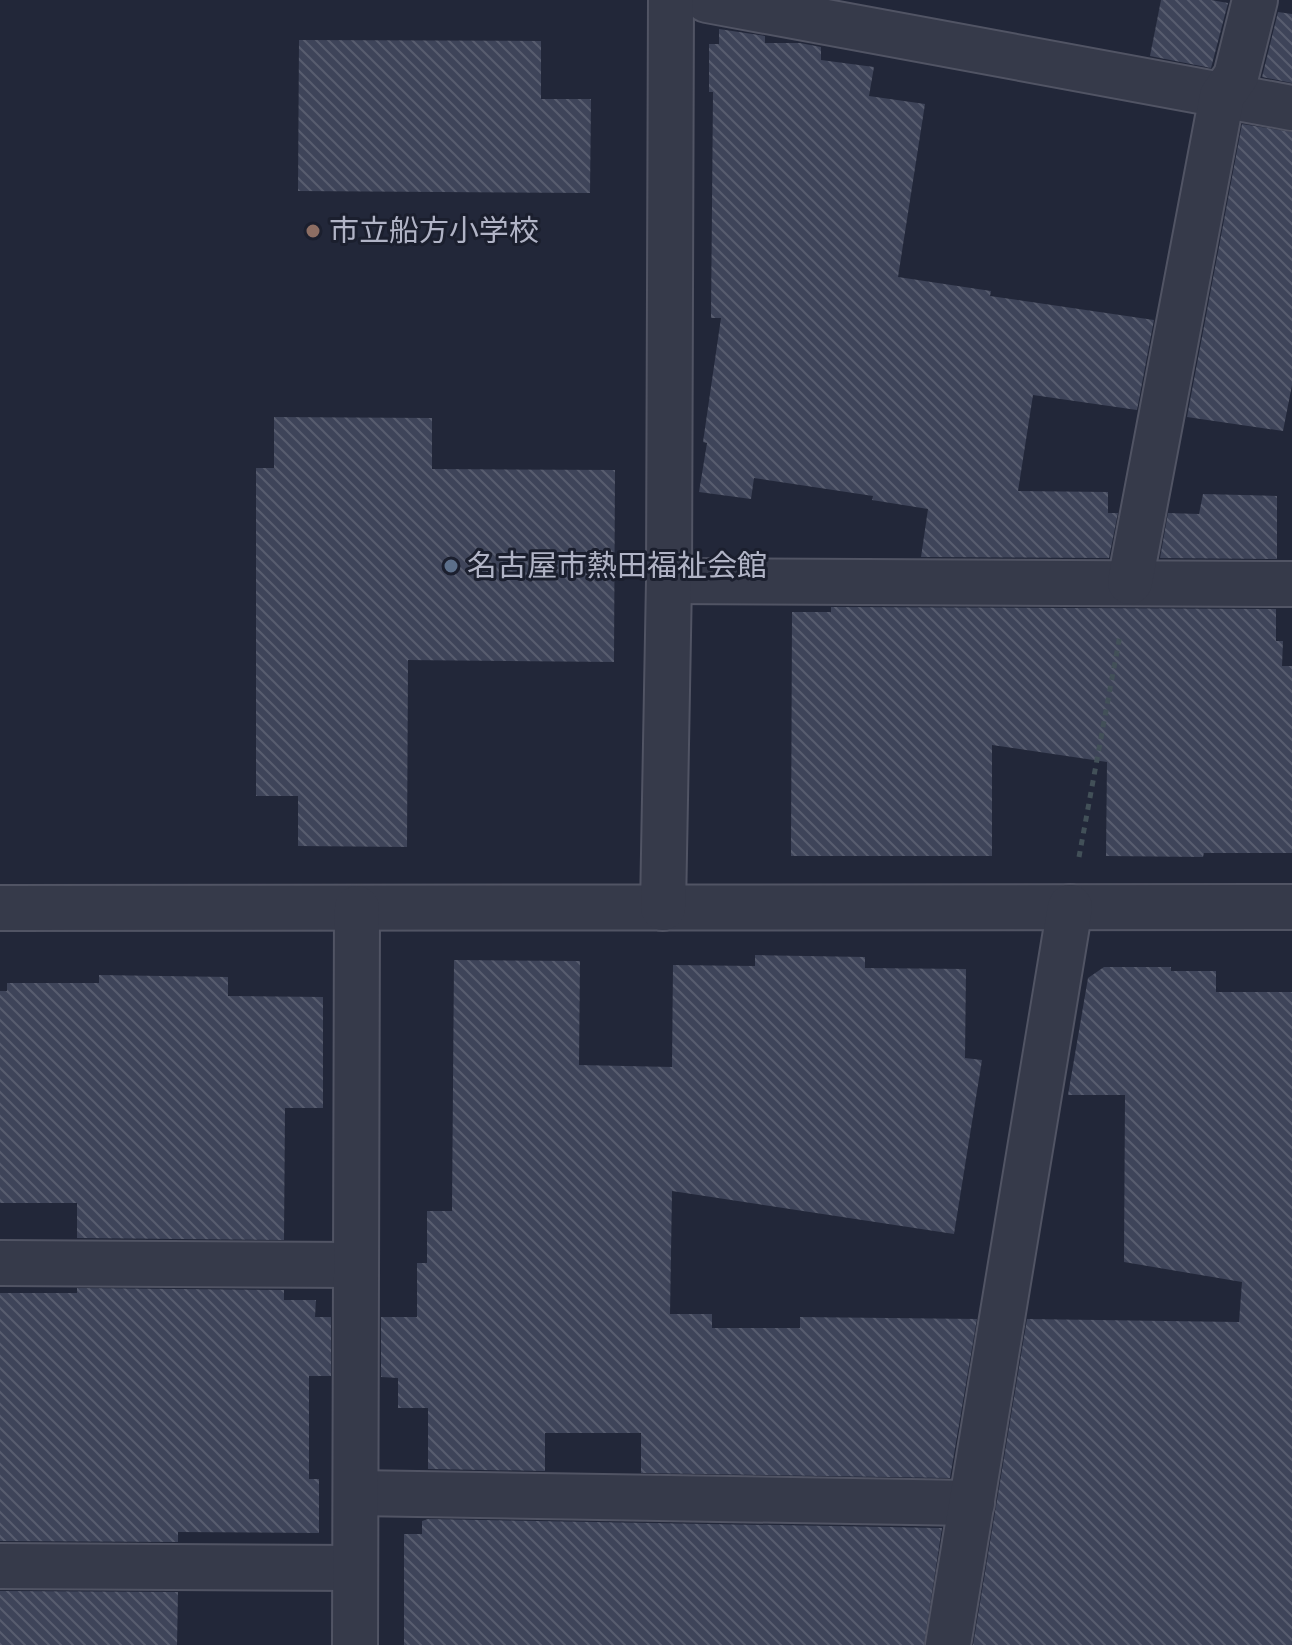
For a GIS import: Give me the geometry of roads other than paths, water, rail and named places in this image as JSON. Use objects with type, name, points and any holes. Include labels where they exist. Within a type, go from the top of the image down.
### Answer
[{"type":"street","points":[[663,908],[669,581],[671,0]]},
{"type":"street","points":[[707,0],[1292,108]]},
{"type":"street","points":[[1130,582],[1222,96],[1236,76],[1255,0]]},
{"type":"street","points":[[669,581],[1292,584]]},
{"type":"street","points":[[948,1645],[1070,907]]},
{"type":"street","points":[[0,908],[1292,907]]},
{"type":"street","points":[[355,1645],[357,908]]},
{"type":"street","points":[[0,1263],[356,1265]]},
{"type":"street","points":[[356,1493],[972,1503]]},
{"type":"street","points":[[0,1566],[355,1568]]},
{"type":"place","name":"市立船方小学校","points":[[313,231]]},
{"type":"place","name":"名古屋市熱田福祉会館","points":[[451,566]]}]
